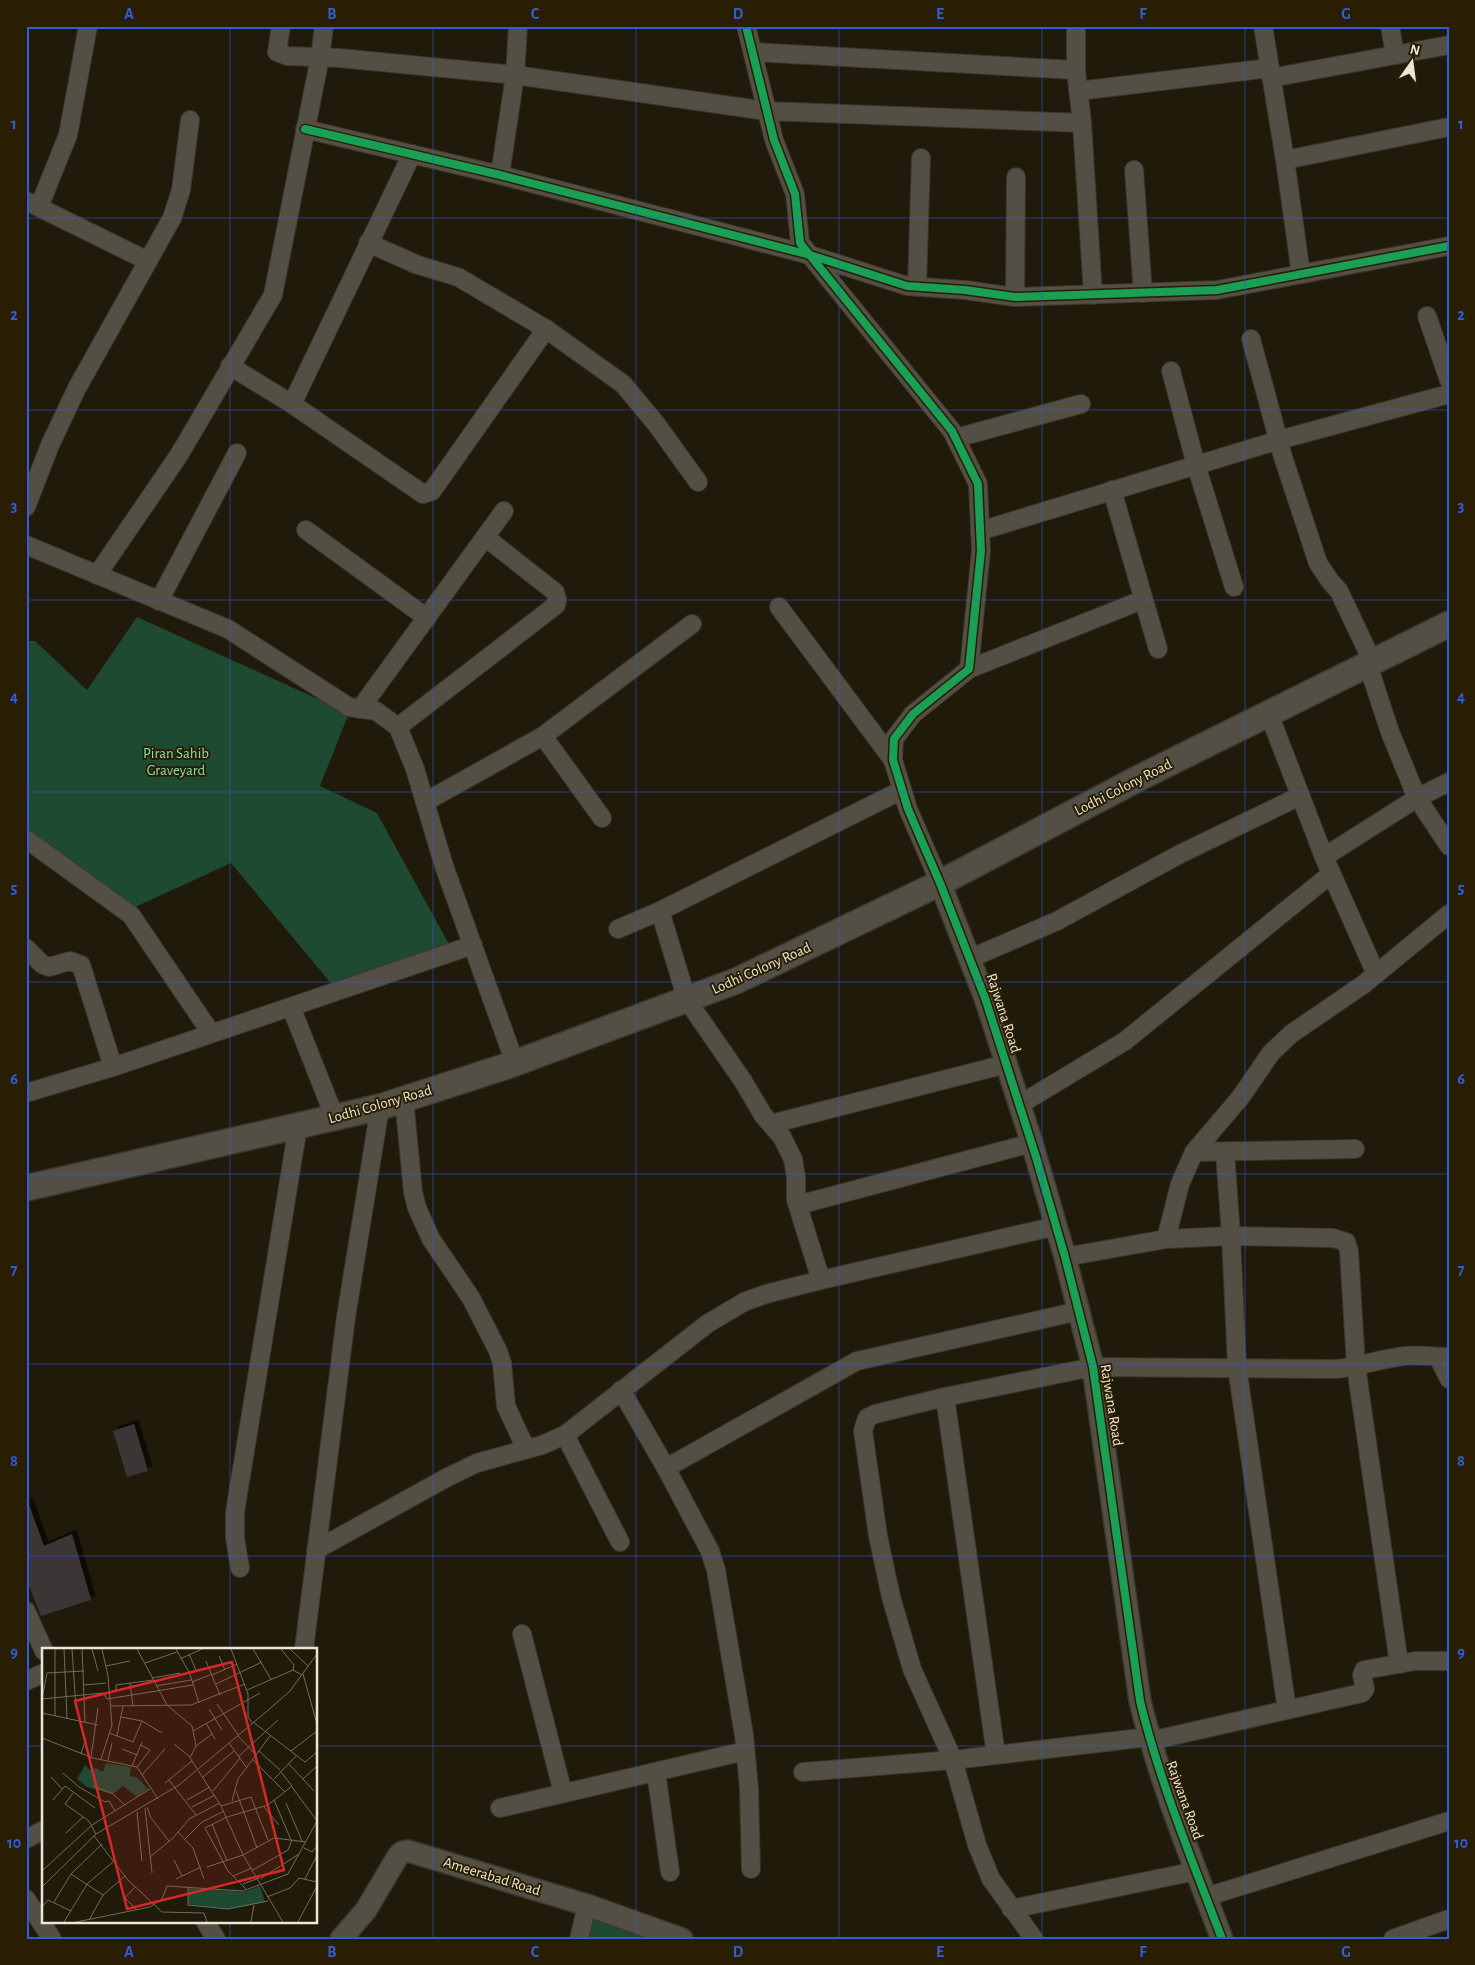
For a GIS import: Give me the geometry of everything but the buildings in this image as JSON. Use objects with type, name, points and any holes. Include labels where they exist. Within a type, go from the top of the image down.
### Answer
[{"type":"main road","name":"Lodhi Colony Road","points":[[26,1188],[380,1107],[515,1063],[736,982],[940,884],[1141,777],[1449,624]]},
{"type":"street","points":[[88,26],[68,135],[33,204],[148,261]]},
{"type":"street","points":[[281,26],[277,52],[287,56],[320,57],[515,75],[767,111],[1082,123]]},
{"type":"street","points":[[97,575],[179,455],[272,295],[320,57],[324,26]]},
{"type":"street","points":[[500,176],[515,75],[518,26]]},
{"type":"street","points":[[746,26],[774,140],[795,194],[800,243],[952,430],[978,484],[981,551],[969,669]]},
{"type":"street","points":[[1076,26],[1076,70],[1082,123],[1093,295]]},
{"type":"street","points":[[1263,26],[1301,274]]},
{"type":"street","points":[[1390,26],[1395,55]]},
{"type":"street","points":[[1078,91],[1270,73],[1395,55],[1449,45]]},
{"type":"street","points":[[753,52],[1076,70]]},
{"type":"street","points":[[26,507],[50,445],[77,388],[172,218],[181,190],[190,120]]},
{"type":"street","points":[[1285,160],[1449,127]]},
{"type":"street","points":[[305,129],[412,154],[810,255],[907,286],[964,290],[1015,297],[1217,290],[1449,246]]},
{"type":"street","points":[[292,404],[412,154]]},
{"type":"street","points":[[917,287],[921,158]]},
{"type":"street","points":[[1134,170],[1143,293]]},
{"type":"street","points":[[1015,297],[1016,177]]},
{"type":"street","points":[[368,243],[418,266],[458,277],[546,329],[623,384],[658,425],[698,482]]},
{"type":"street","points":[[1427,316],[1449,380]]},
{"type":"street","points":[[230,366],[292,404],[423,494],[432,491],[546,329]]},
{"type":"street","points":[[1251,339],[1279,440],[1318,563],[1339,591],[1371,664],[1390,732],[1417,798],[1449,846]]},
{"type":"street","points":[[1171,371],[1196,465],[1234,587]]},
{"type":"street","points":[[980,531],[1279,440],[1449,394]]},
{"type":"street","points":[[956,438],[1082,404]]},
{"type":"street","points":[[159,601],[237,454]]},
{"type":"street","points":[[1112,490],[1142,600],[1158,649]]},
{"type":"street","points":[[360,709],[504,511]]},
{"type":"street","points":[[306,530],[427,618]]},
{"type":"street","points":[[398,727],[556,605],[555,592],[485,537]]},
{"type":"street","points":[[26,545],[228,630],[349,707],[376,711],[398,727],[415,769],[444,866],[515,1063]]},
{"type":"street","points":[[940,884],[908,809],[893,760],[894,739],[913,714],[969,669],[1142,600]]},
{"type":"street","points":[[779,607],[893,760]]},
{"type":"street","points":[[425,802],[543,736],[692,624]]},
{"type":"street","points":[[1269,714],[1324,857],[1376,974]]},
{"type":"street","points":[[543,736],[602,818]]},
{"type":"street","points":[[1324,857],[1417,798],[1449,782]]},
{"type":"street","points":[[618,929],[660,911],[902,790]]},
{"type":"street","points":[[971,958],[1057,921],[1180,854],[1300,796]]},
{"type":"street","points":[[26,839],[131,915],[211,1033]]},
{"type":"street","points":[[1019,1105],[1125,1041],[1331,874]]},
{"type":"street","name":"Rajwana Road","points":[[940,884],[971,958],[1032,1143],[1065,1257],[1092,1367],[1140,1701],[1149,1739],[1167,1796],[1222,1939]]},
{"type":"street","points":[[660,911],[687,1000],[771,1124],[782,1137],[792,1159],[796,1177],[796,1200],[821,1280]]},
{"type":"street","points":[[1166,1239],[1180,1184],[1194,1152],[1240,1098],[1271,1053],[1291,1034],[1364,984],[1447,919]]},
{"type":"street","points":[[26,1093],[113,1067],[473,945]]},
{"type":"street","points":[[26,948],[42,964],[49,967],[70,961],[81,965],[113,1067]]},
{"type":"street","points":[[290,1007],[335,1118]]},
{"type":"street","points":[[771,1124],[1006,1064]]},
{"type":"street","points":[[404,1099],[413,1192],[417,1208],[431,1238],[471,1298],[498,1351],[502,1363],[506,1406],[526,1449]]},
{"type":"street","points":[[304,1648],[346,1317],[380,1107]]},
{"type":"street","points":[[240,1568],[235,1538],[235,1512],[298,1126]]},
{"type":"street","points":[[798,1205],[1032,1143]]},
{"type":"street","points":[[1194,1152],[1355,1149]]},
{"type":"street","points":[[1225,1152],[1237,1367],[1287,1710]]},
{"type":"street","points":[[316,1550],[446,1478],[477,1463],[542,1445],[565,1435],[707,1324],[729,1310],[766,1294],[1056,1226]]},
{"type":"street","points":[[1065,1257],[1166,1239],[1231,1236],[1333,1238],[1346,1242],[1349,1251],[1356,1366],[1399,1664]]},
{"type":"street","points":[[666,1468],[856,1361],[1078,1311]]},
{"type":"street","points":[[1034,1939],[991,1879],[976,1845],[953,1760],[912,1669],[891,1597],[878,1536],[863,1431],[864,1423],[871,1415],[945,1397],[1092,1367],[1336,1369],[1398,1356],[1413,1355],[1443,1357],[1449,1379]]},
{"type":"street","points":[[621,1390],[666,1468],[710,1551],[716,1570],[745,1751],[749,1790],[751,1869]]},
{"type":"street","points":[[945,1397],[996,1755]]},
{"type":"street","points":[[565,1435],[620,1542]]},
{"type":"street","points":[[26,1611],[43,1648]]},
{"type":"street","points":[[522,1634],[563,1793]]},
{"type":"street","points":[[803,1772],[953,1760],[1149,1739],[1362,1693],[1365,1689],[1362,1675],[1364,1670],[1415,1661],[1449,1661]]},
{"type":"street","points":[[26,1681],[42,1674]]},
{"type":"street","points":[[500,1808],[745,1751]]},
{"type":"street","points":[[656,1772],[670,1872]]},
{"type":"street","points":[[1206,1897],[1449,1821]]},
{"type":"street","points":[[26,1839],[42,1831]]},
{"type":"street","name":"Ameerabad Road","points":[[341,1939],[366,1910],[398,1856],[405,1851],[587,1906],[682,1939]]},
{"type":"street","points":[[1011,1909],[1196,1871]]},
{"type":"street","points":[[26,1899],[52,1939]]},
{"type":"street","points":[[579,1939],[587,1906]]},
{"type":"street","points":[[1393,1939],[1449,1919]]},
{"type":"street","points":[[206,1922],[216,1939]]},
{"type":"green space","name":"Piran Sahib Graveyard","points":[[137,617],[349,713],[320,786],[377,813],[451,948],[334,987],[231,863],[131,909],[26,842],[26,641],[35,641],[87,690]]},
{"type":"green space","points":[[590,1911],[670,1939],[583,1939]]},
{"type":"cycle path","points":[[746,26],[774,140],[795,194],[800,243],[952,431],[978,484],[981,551],[969,669],[913,714],[894,739],[893,760],[908,809],[940,883],[985,998],[1036,1157],[1065,1257],[1093,1367],[1140,1701],[1167,1792],[1222,1939]]},
{"type":"cycle path","points":[[305,129],[500,175],[810,255],[907,286],[965,290],[1015,297],[1217,290],[1449,246]]}]
